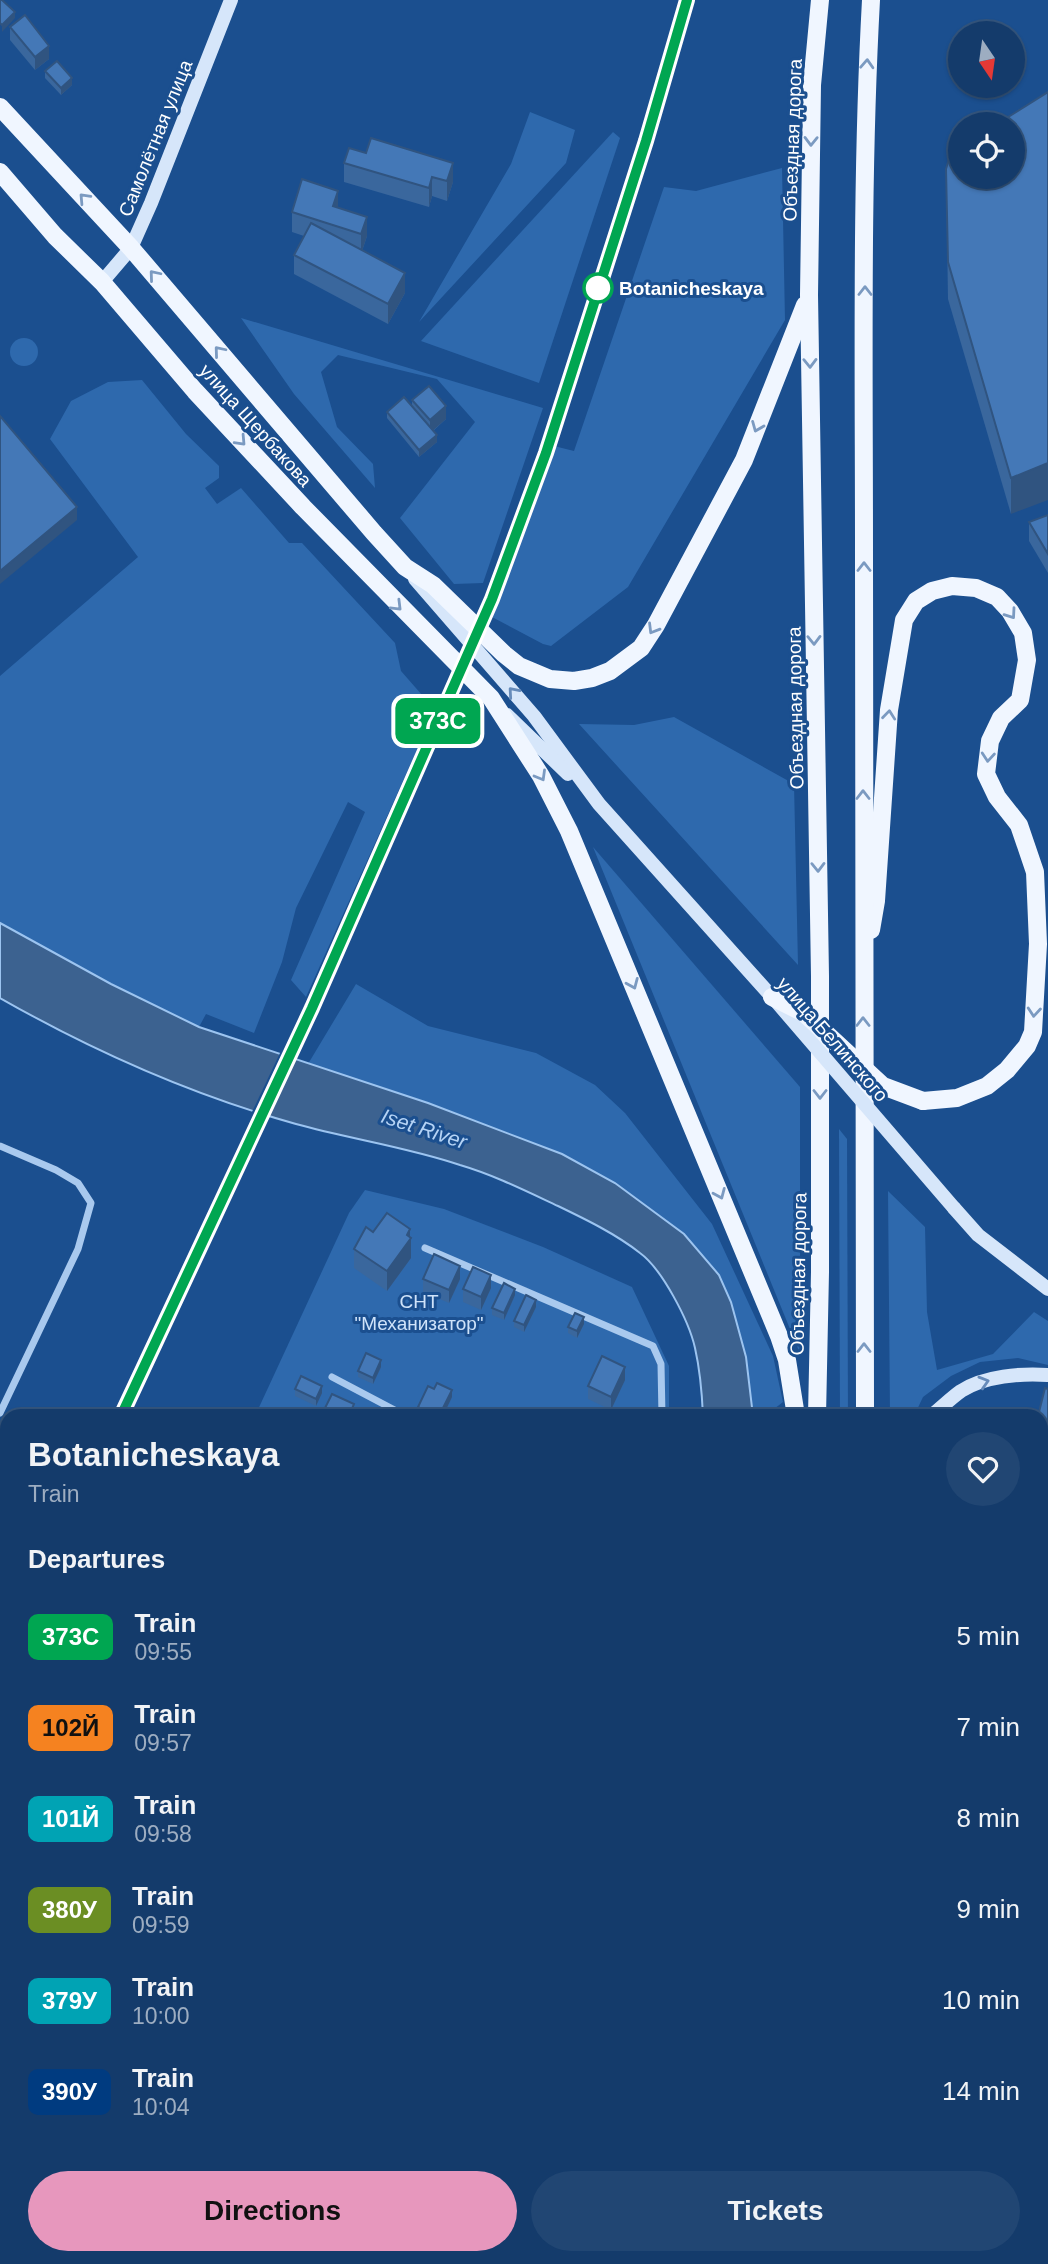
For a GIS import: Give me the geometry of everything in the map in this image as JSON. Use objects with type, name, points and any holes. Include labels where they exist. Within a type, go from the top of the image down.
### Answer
[{"type":"main road","name":"Самолётная улица","points":[[102,282],[131,248],[231,0]]},
{"type":"main road","name":"Объездная дорога","points":[[817,1409],[820,976],[809,295],[812,85],[820,0]]},
{"type":"main road","points":[[865,1409],[862,978],[866,100],[871,0]]},
{"type":"main road","name":"улица Щербакова","points":[[0,107],[131,248],[405,567],[433,585],[519,666],[550,679],[573,681],[592,678],[626,662],[641,648],[656,625],[744,460],[809,295]]},
{"type":"main road","name":"улица Щербакова","points":[[0,172],[55,236],[102,282],[195,391],[293,497],[491,698],[541,776],[569,831],[779,1336],[787,1360],[795,1409]]},
{"type":"main road","name":"улица Белинского","points":[[405,567],[534,716],[602,807]]},
{"type":"main road","points":[[772,997],[804,1013],[883,1086],[923,1101],[957,1098],[987,1086],[1007,1070],[1027,1046],[1033,1032],[1038,944],[1035,872],[1019,825],[997,797],[986,774],[990,741],[1001,718],[1020,700],[1027,660],[1023,633],[1010,611],[997,597],[976,588],[952,586],[932,591],[916,601],[904,620],[889,710],[876,901],[862,978]]},
{"type":"main road","name":"улица Белинского","points":[[491,698],[602,807],[772,997],[970,1226],[1048,1289]]},
{"type":"main road","points":[[940,1409],[964,1389],[992,1379],[1030,1374],[1048,1375]]},
{"type":"street","points":[[0,1146],[56,1170],[78,1183],[91,1203],[78,1249],[2,1409]]},
{"type":"street","points":[[425,1248],[633,1340],[653,1346],[661,1364],[662,1409]]},
{"type":"street","points":[[332,1377],[393,1409]]},
{"type":"green space","points":[[530,112],[575,130],[566,163],[419,322],[511,164]]},
{"type":"green space","points":[[613,132],[620,138],[539,383],[421,341]]},
{"type":"green space","points":[[782,168],[785,320],[628,587],[551,646],[492,617],[554,446],[574,451],[664,187],[696,191]]},
{"type":"green space","points":[[241,318],[543,408],[483,583],[454,584],[400,518],[475,422],[437,379],[338,355],[321,372],[337,427],[373,464],[375,488],[294,394]]},
{"type":"green space","points":[[24,338],[34,342],[38,352],[34,362],[24,366],[14,362],[10,352],[14,342]]},
{"type":"green space","points":[[142,380],[186,434],[219,466],[219,478],[205,488],[217,504],[241,488],[289,543],[302,543],[395,643],[401,671],[422,695],[415,711],[428,725],[306,997],[291,980],[365,812],[348,802],[296,908],[282,962],[254,1033],[206,1014],[199,1027],[111,984],[0,923],[0,676],[138,557],[50,439],[71,401],[108,382]]},
{"type":"green space","points":[[674,717],[794,784],[798,965],[579,724],[634,725]]},
{"type":"green space","points":[[593,847],[800,1087],[800,1351],[799,1351]]},
{"type":"green space","points":[[356,984],[428,1026],[536,1053],[595,1085],[625,1113],[712,1224],[773,1356],[783,1402],[774,1409],[752,1409],[746,1357],[562,1154],[428,1103],[308,1064]]},
{"type":"green space","points":[[839,1129],[847,1139],[848,1409],[840,1409]]},
{"type":"green space","name":"СНТ \"Механизатор\"","points":[[365,1190],[444,1209],[543,1247],[632,1287],[669,1366],[669,1409],[258,1409],[349,1213]]},
{"type":"green space","points":[[888,1191],[925,1227],[927,1312],[937,1370],[993,1354],[1034,1312],[1048,1321],[1048,1365],[1018,1358],[980,1362],[951,1376],[923,1397],[917,1409],[890,1409]]},
{"type":"water","name":"Iset River","points":[[0,923],[111,984],[199,1027],[428,1103],[562,1154],[615,1183],[684,1234],[719,1275],[731,1302],[746,1357],[752,1409],[703,1409],[695,1348],[681,1310],[648,1261],[621,1239],[600,1227],[522,1189],[440,1159],[316,1129],[219,1100],[107,1054],[0,998]]},
{"type":"pier","points":[[281,1051],[297,1057],[267,1119],[251,1114]]},
{"type":"building","points":[[0,0],[15,12],[2,25],[0,23]]},
{"type":"building","points":[[25,15],[49,46],[35,57],[10,27]]},
{"type":"building","points":[[57,61],[72,78],[61,88],[45,71]]},
{"type":"building","points":[[1048,92],[1048,463],[1011,478],[948,262],[946,169],[948,162],[948,189],[1025,189],[1025,112],[1016,112]]},
{"type":"building","points":[[371,138],[453,163],[447,181],[432,177],[429,188],[344,163],[349,148],[366,153]]},
{"type":"building","points":[[302,179],[338,191],[333,206],[367,217],[361,234],[292,212]]},
{"type":"building","points":[[311,223],[405,273],[388,304],[294,255]]},
{"type":"building","points":[[429,386],[446,406],[430,420],[412,400]]},
{"type":"building","points":[[404,397],[437,435],[419,450],[387,412]]},
{"type":"building","points":[[0,416],[77,507],[0,571]]},
{"type":"building","points":[[1048,515],[1048,554],[1029,522]]},
{"type":"building","points":[[387,1213],[410,1229],[407,1235],[411,1238],[387,1271],[354,1249],[366,1227],[373,1232]]},
{"type":"building","points":[[434,1254],[460,1266],[449,1290],[423,1279]]},
{"type":"building","points":[[473,1267],[491,1275],[481,1297],[463,1289]]},
{"type":"building","points":[[504,1283],[515,1289],[504,1313],[492,1308]]},
{"type":"building","points":[[526,1295],[536,1300],[524,1325],[514,1321]]},
{"type":"building","points":[[575,1313],[584,1317],[577,1331],[568,1327]]},
{"type":"building","points":[[366,1353],[381,1360],[373,1378],[358,1371]]},
{"type":"building","points":[[602,1356],[625,1367],[611,1397],[588,1386]]},
{"type":"building","points":[[301,1376],[322,1386],[316,1399],[295,1389]]},
{"type":"building","points":[[437,1383],[452,1390],[442,1409],[418,1407],[428,1386],[434,1389]]},
{"type":"building","points":[[1045,1388],[1048,1389],[1048,1409],[1040,1409]]},
{"type":"building","points":[[332,1394],[354,1404],[352,1409],[324,1409]]},
{"type":"railway","points":[[124,1409],[312,1008],[492,599],[546,453],[646,141],[687,0]]},
{"type":"train","name":"373C","points":[[124,1409],[312,1008],[492,599],[546,453],[646,141],[687,0]]},
{"type":"place","name":"Botanicheskaya","points":[[598,288]]}]
